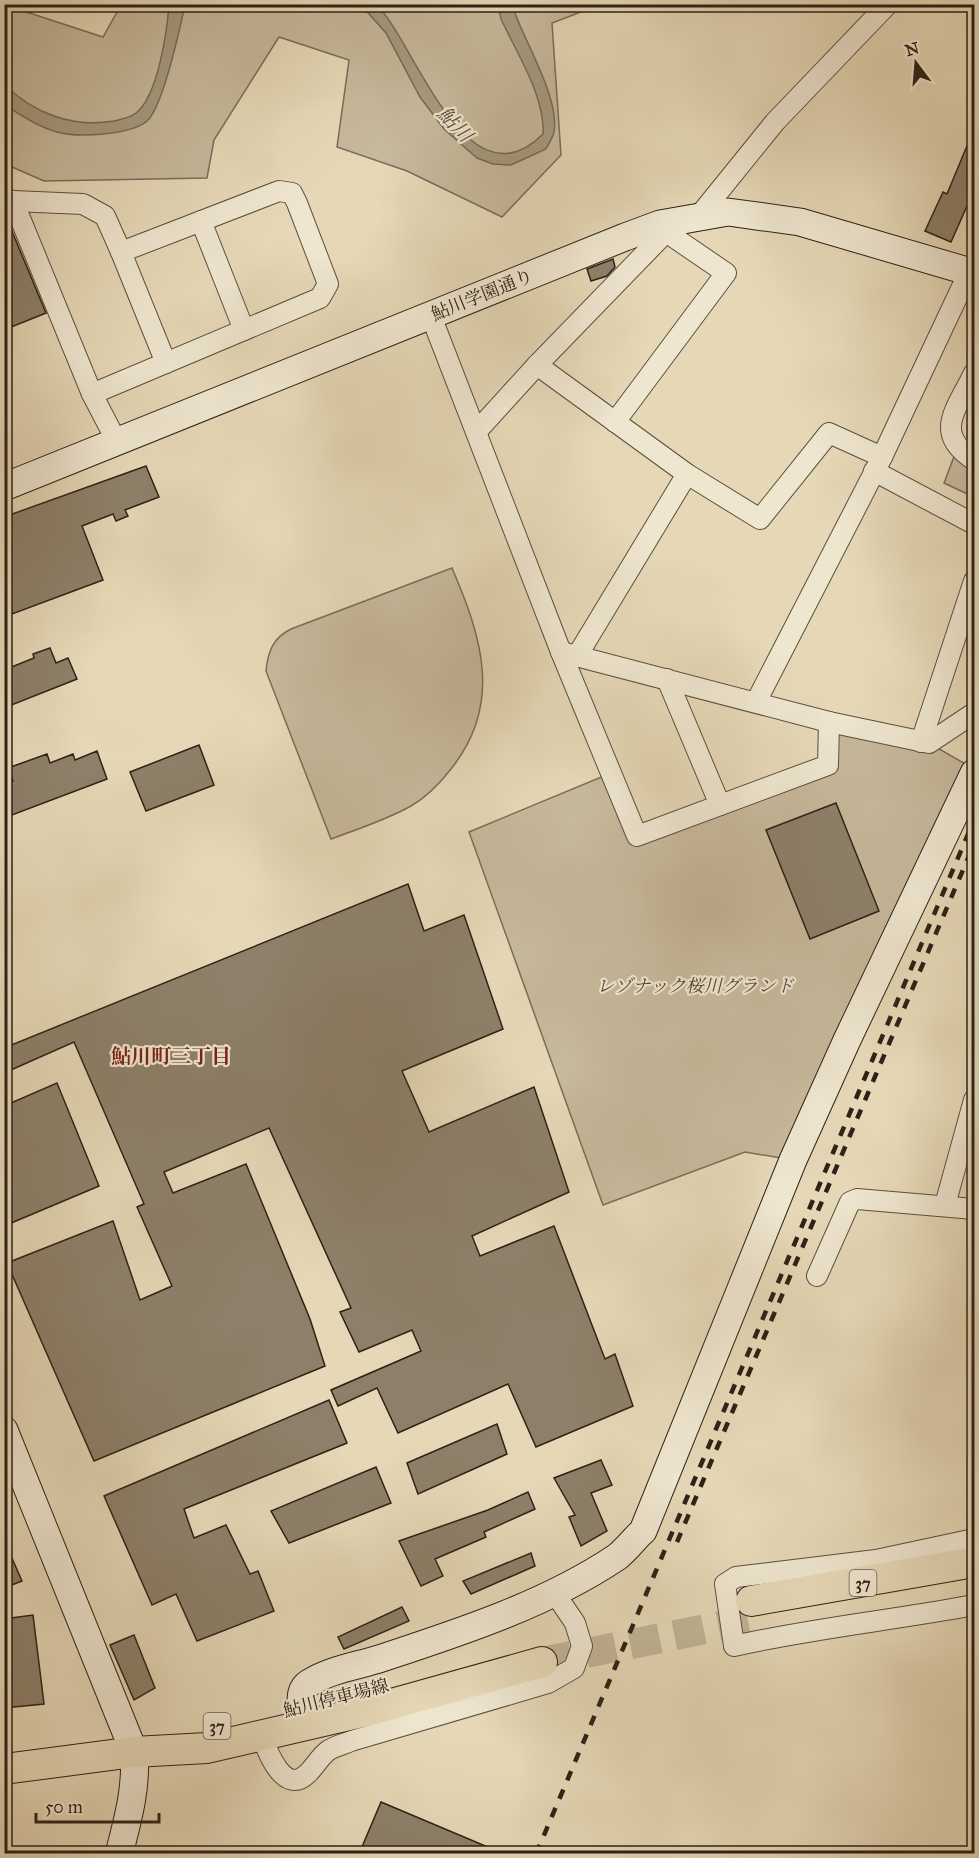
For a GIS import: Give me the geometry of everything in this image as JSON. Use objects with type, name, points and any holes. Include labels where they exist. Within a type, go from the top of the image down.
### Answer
[{"type":"main road","name":"37","points":[[975,1562],[753,1610],[975,1583]]},
{"type":"main road","name":"鮎川停車場線","points":[[4,1769],[134,1752],[207,1748],[367,1711],[540,1653],[197,1731],[134,1752]]},
{"type":"street","points":[[477,431],[537,365],[666,232],[699,216],[775,122],[888,4]]},
{"type":"street","points":[[92,394],[325,294],[328,284],[292,193],[279,191],[121,252]]},
{"type":"street","points":[[117,442],[92,394],[9,199],[83,204],[105,216],[166,363]]},
{"type":"street","name":"鮎川学園通り","points":[[4,487],[660,224],[728,212],[800,222],[972,273]]},
{"type":"street","points":[[201,221],[244,330]]},
{"type":"street","points":[[615,422],[726,273],[666,232]]},
{"type":"street","points":[[756,702],[878,464],[972,273]]},
{"type":"street","points":[[431,316],[569,654],[637,836],[828,765],[829,722]]},
{"type":"street","points":[[537,365],[687,474],[760,519],[829,433],[975,524]]},
{"type":"street","points":[[975,373],[950,425],[951,439],[957,449],[975,460]]},
{"type":"street","points":[[569,654],[687,474]]},
{"type":"street","points":[[921,742],[975,581]]},
{"type":"street","points":[[569,654],[829,722],[921,742],[929,743],[975,713]]},
{"type":"street","points":[[667,679],[720,805]]},
{"type":"street","points":[[301,1708],[301,1694],[306,1685],[323,1675],[381,1659],[494,1618],[554,1592],[619,1556],[642,1531],[802,1140],[847,1040],[975,773]]},
{"type":"street","points":[[945,1205],[975,1100]]},
{"type":"street","points":[[817,1276],[850,1202],[857,1199],[975,1209]]},
{"type":"street","points":[[4,1430],[134,1752],[136,1777],[134,1795],[119,1854]]},
{"type":"street","points":[[975,1539],[876,1560],[736,1577],[725,1584],[734,1646],[774,1637],[861,1625],[975,1605]]},
{"type":"street","points":[[262,1736],[269,1759],[279,1772],[291,1779],[305,1777],[330,1750],[351,1741],[548,1683],[574,1668],[582,1646],[575,1623],[554,1592]]},
{"type":"green space","points":[[5,5],[103,37],[121,5],[599,5],[552,23],[561,155],[502,217],[407,171],[337,147],[349,60],[279,37],[214,140],[207,178],[44,181],[5,164]]},
{"type":"green space","points":[[955,454],[974,468],[974,497],[944,483]]},
{"type":"green space","points":[[452,568],[472,620],[479,645],[482,670],[482,695],[477,720],[467,745],[451,769],[428,794],[417,802],[382,820],[331,839],[266,671],[272,646],[291,629]]},
{"type":"green space","name":"レゾナック桜川グランド","points":[[829,722],[929,743],[974,769],[793,1160],[745,1152],[603,1205],[469,832],[611,773],[637,836],[828,765]]},
{"type":"water","points":[[169,5],[185,5],[175,48],[165,84],[153,113],[139,126],[104,134],[66,134],[43,127],[5,105],[5,85],[16,95],[42,111],[70,120],[99,123],[134,115],[144,105],[156,78]]},
{"type":"water","name":"鮎川","points":[[361,5],[377,5],[392,25],[446,113],[467,137],[490,152],[516,152],[543,134],[540,105],[535,90],[501,19],[498,5],[512,5],[552,102],[554,132],[546,149],[511,165],[493,164],[477,158],[444,129],[420,97],[386,33]]},
{"type":"building","points":[[974,129],[975,188],[951,242],[925,231],[943,192],[947,194]]},
{"type":"building","points":[[4,212],[46,313],[4,330]]},
{"type":"building","points":[[613,259],[615,267],[607,276],[591,281],[587,269]]},
{"type":"building","points":[[146,466],[159,497],[125,510],[128,516],[116,521],[113,514],[82,526],[103,580],[4,617],[4,517]]},
{"type":"building","points":[[50,648],[56,663],[68,658],[77,679],[4,708],[4,670],[34,658],[33,654]]},
{"type":"building","points":[[199,745],[214,785],[146,811],[130,772]]},
{"type":"building","points":[[97,751],[107,779],[4,818],[4,784],[13,781],[8,768],[47,754],[50,763],[73,754],[75,760]]},
{"type":"building","points":[[836,803],[879,911],[810,939],[766,830]]},
{"type":"building","points":[[408,884],[424,931],[464,915],[503,1029],[402,1071],[429,1132],[534,1087],[569,1192],[472,1236],[480,1256],[554,1226],[605,1359],[615,1354],[633,1406],[536,1447],[508,1384],[398,1433],[377,1388],[338,1406],[331,1390],[421,1351],[412,1330],[359,1352],[340,1312],[351,1308],[269,1128],[164,1172],[173,1193],[246,1164],[310,1319],[325,1366],[94,1461],[7,1263],[113,1221],[140,1300],[172,1286],[137,1207],[144,1204],[74,1042],[4,1073],[4,1048]]},
{"type":"building","points":[[57,1083],[99,1186],[4,1226],[4,1106]]},
{"type":"building","points":[[329,1400],[347,1443],[184,1509],[194,1538],[226,1525],[250,1574],[258,1571],[274,1611],[197,1641],[176,1594],[152,1605],[104,1496]]},
{"type":"building","points":[[497,1424],[507,1454],[418,1494],[407,1463]]},
{"type":"building","points":[[601,1460],[612,1485],[591,1493],[607,1531],[581,1546],[569,1517],[575,1515],[554,1478]]},
{"type":"building","points":[[376,1467],[391,1503],[289,1543],[271,1511]]},
{"type":"building","points":[[528,1492],[535,1509],[484,1532],[486,1537],[435,1559],[443,1576],[421,1586],[399,1541],[488,1510]]},
{"type":"building","points":[[4,1540],[22,1581],[4,1588]]},
{"type":"building","points":[[531,1553],[535,1566],[471,1594],[463,1581]]},
{"type":"building","points":[[402,1607],[409,1621],[344,1649],[338,1637]]},
{"type":"building","points":[[33,1615],[44,1704],[4,1708],[4,1619]]},
{"type":"building","points":[[134,1635],[155,1688],[134,1700],[110,1645]]},
{"type":"building","points":[[381,1802],[502,1853],[502,1854],[359,1854]]},
{"type":"tunnel","points":[[542,1662],[755,1619]]},
{"type":"railway","points":[[536,1854],[974,820]]},
{"type":"railway","points":[[677,1542],[974,844]]},
{"type":"district","name":"鮎川町三丁目","points":[[171,1056]]}]
